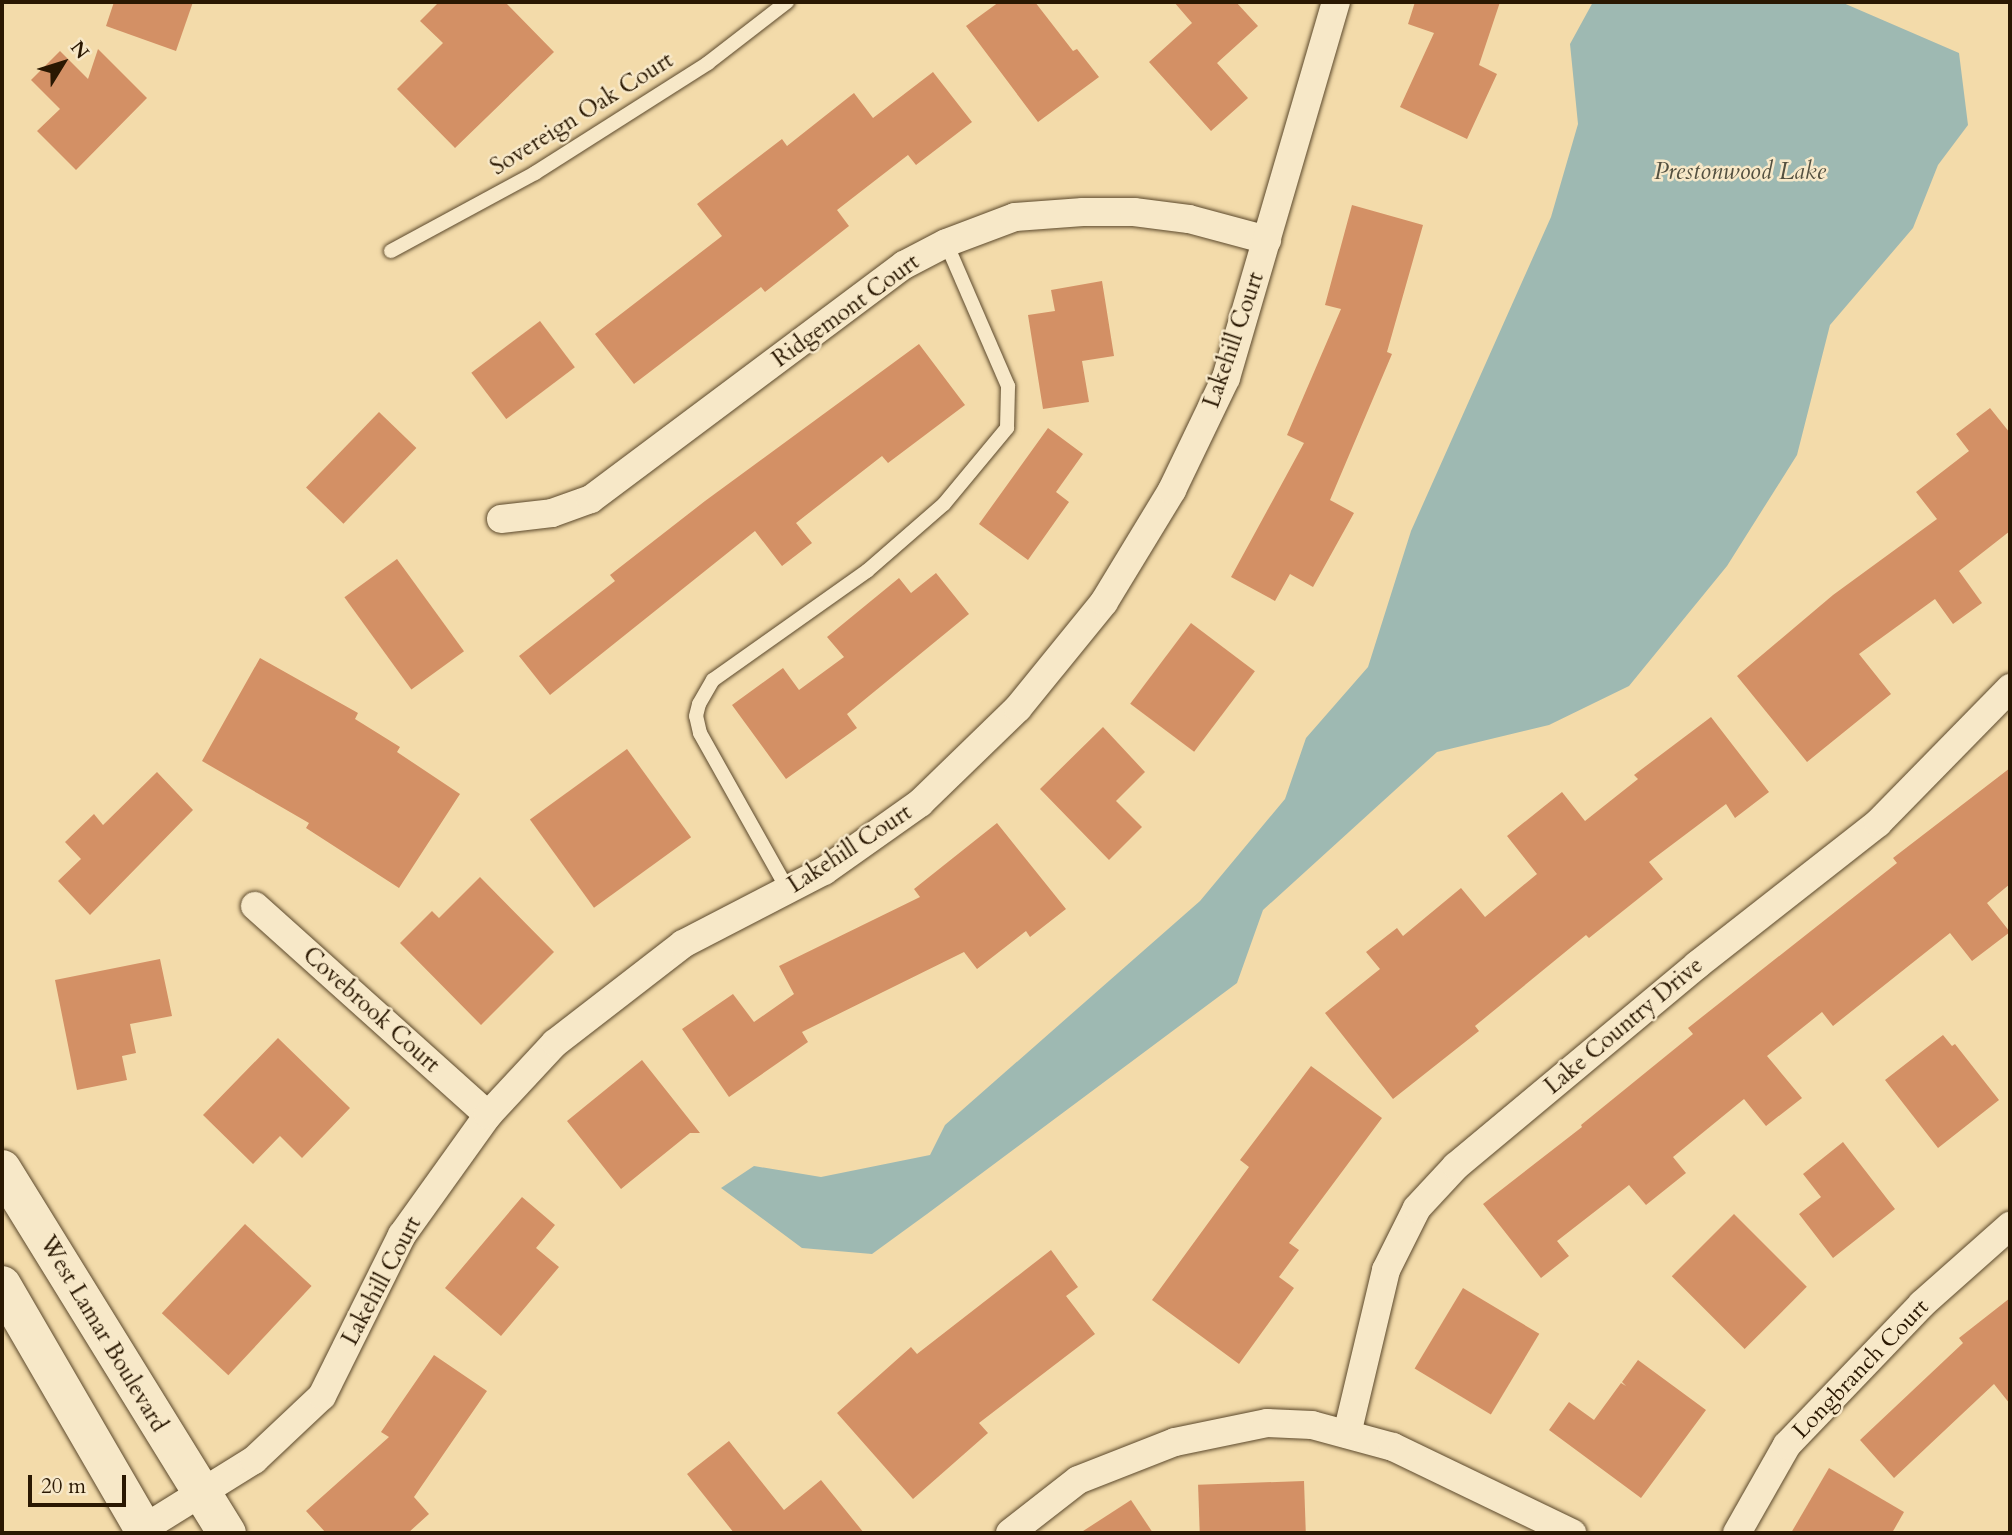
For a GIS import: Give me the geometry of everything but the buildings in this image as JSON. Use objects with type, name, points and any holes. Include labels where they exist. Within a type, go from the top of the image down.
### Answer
[{"type":"main road","name":"West Lamar Boulevard","points":[[2,1169],[200,1494],[227,1533]]},
{"type":"main road","points":[[2,1285],[144,1531]]},
{"type":"street","name":"Lakehill Court","points":[[144,1531],[254,1460],[322,1396],[402,1235],[488,1115],[555,1043],[683,944],[824,871],[920,803],[1018,708],[1104,602],[1172,490],[1226,379],[1336,2]]},
{"type":"street","name":"Ridgemont Court","points":[[501,519],[552,513],[591,499],[904,265],[946,243],[1015,217],[1083,212],[1135,212],[1189,219],[1267,240]]},
{"type":"street","name":"Lake Country Drive","points":[[1347,1434],[1385,1269],[1417,1208],[1456,1166],[1697,965],[1878,823],[2010,688]]},
{"type":"street","name":"Covebrook Court","points":[[255,906],[488,1115]]},
{"type":"street","name":"Longbranch Court","points":[[1737,1533],[1787,1445],[1922,1304],[2010,1226]]},
{"type":"street","points":[[1010,1533],[1077,1480],[1175,1442],[1267,1423],[1312,1425],[1393,1447],[1572,1533]]},
{"type":"lane","name":"Sovereign Oak Court","points":[[391,251],[558,158],[708,63],[788,2]]},
{"type":"lane","points":[[788,890],[700,733],[696,716],[699,704],[713,680],[867,571],[944,504],[1007,428],[1008,386],[995,348],[946,243]]},
{"type":"water","name":"Prestonwood Lake","points":[[1593,2],[1841,2],[1959,53],[1968,125],[1938,165],[1913,228],[1830,325],[1797,455],[1727,566],[1629,686],[1549,725],[1437,752],[1263,910],[1237,983],[927,1214],[872,1254],[802,1248],[721,1188],[754,1166],[821,1177],[930,1155],[945,1125],[1200,901],[1285,799],[1306,738],[1368,667],[1411,531],[1551,217],[1578,124],[1570,44]]}]
